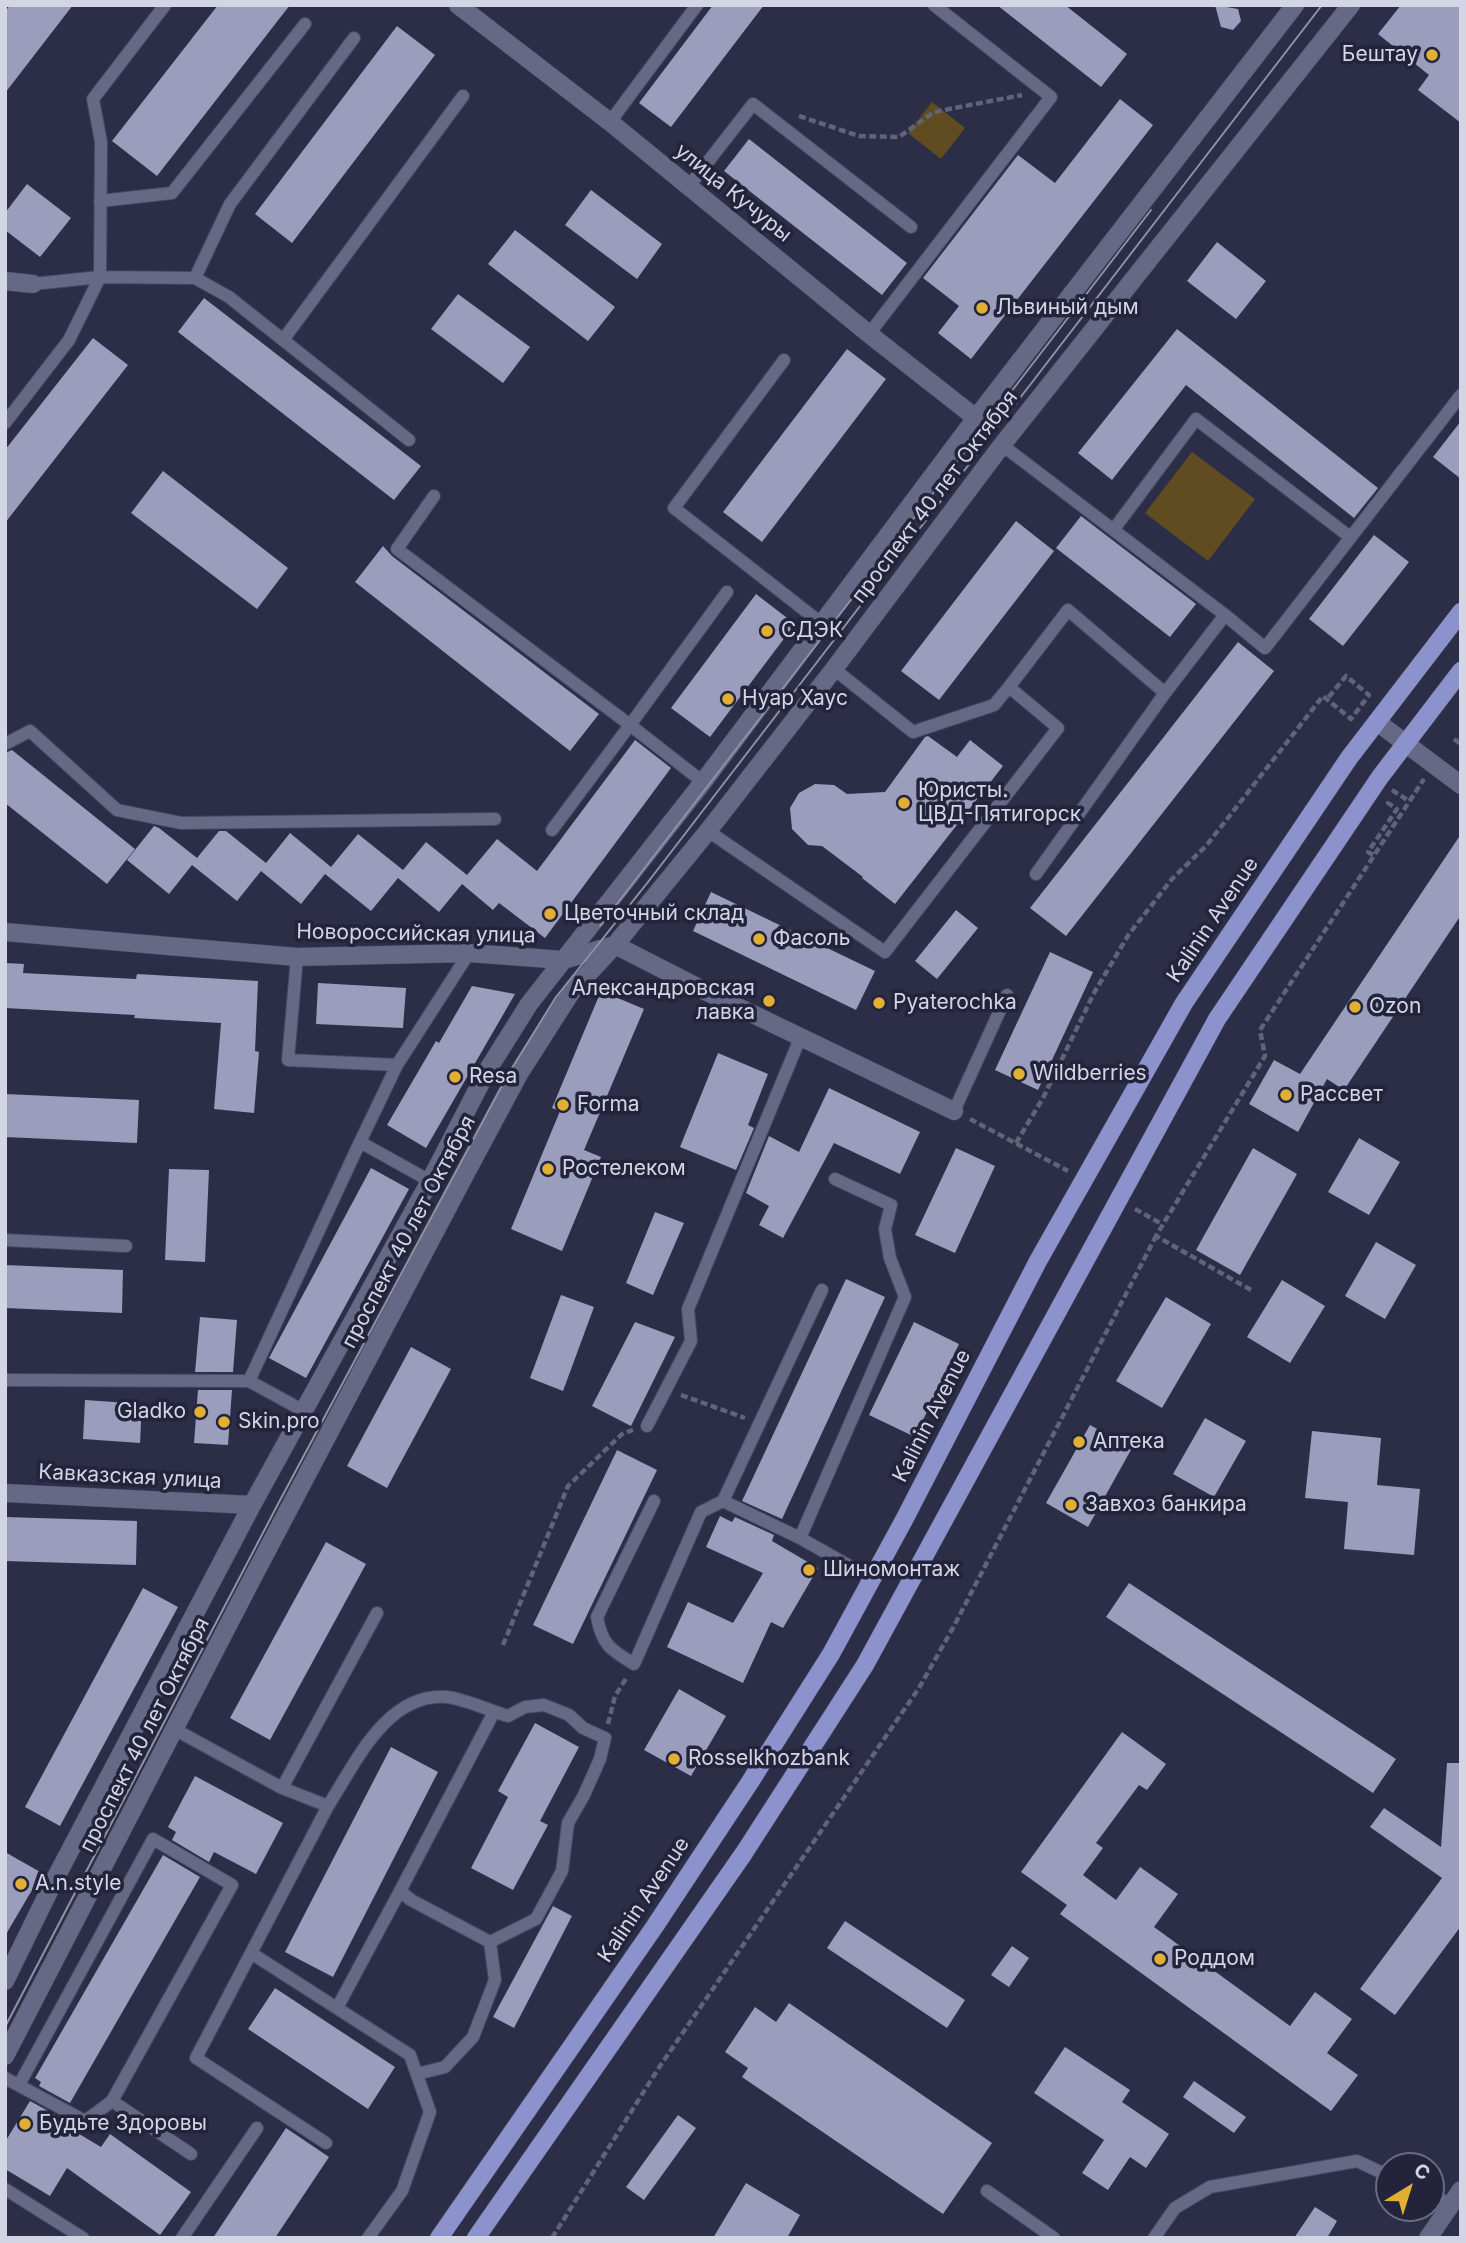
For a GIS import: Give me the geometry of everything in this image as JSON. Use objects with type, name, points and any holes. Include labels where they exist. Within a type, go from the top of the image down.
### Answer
[{"type":"main road","name":"Kalinin Avenue","points":[[439,2238],[654,1926],[831,1654],[1038,1261],[1184,1003],[1349,758],[1461,612]]},
{"type":"main road","points":[[476,2238],[744,1853],[865,1665],[938,1534],[1074,1277],[1217,1019],[1383,773],[1461,671]]},
{"type":"street","name":"улица Кучуры","points":[[458,5],[610,122],[976,418]]},
{"type":"street","name":"проспект 40 лет Октября","points":[[5,1982],[55,1879],[252,1506],[430,1181],[487,1071],[529,1004],[703,782],[976,418],[1295,5]]},
{"type":"street","name":"проспект 40 лет Октября","points":[[5,2056],[288,1508],[519,1074],[572,991],[615,945],[708,831],[1002,445],[1351,5]]},
{"type":"street","points":[[5,281],[33,284]]},
{"type":"street","points":[[1377,722],[1461,785]]},
{"type":"street","name":"Новороссийская улица","points":[[5,932],[297,957],[469,954],[563,960],[615,945]]},
{"type":"street","points":[[615,945],[954,1111]]},
{"type":"street","name":"Кавказская улица","points":[[5,1493],[252,1506]]},
{"type":"street","points":[[1428,2238],[1458,2200]]},
{"type":"lane","points":[[5,424],[69,340],[100,277],[101,142],[93,99],[165,5]]},
{"type":"lane","points":[[610,122],[697,5]]},
{"type":"lane","points":[[869,334],[1051,97],[934,5]]},
{"type":"lane","points":[[100,201],[172,193],[305,24]]},
{"type":"lane","points":[[195,278],[230,204],[354,38]]},
{"type":"lane","points":[[283,340],[463,96]]},
{"type":"lane","points":[[689,186],[753,104],[911,227]]},
{"type":"lane","points":[[33,284],[100,277],[195,278],[229,297],[409,440]]},
{"type":"lane","points":[[784,360],[674,508],[821,623]]},
{"type":"lane","points":[[1002,445],[1265,648],[1461,394]]},
{"type":"lane","points":[[1114,529],[1196,419],[1350,537]]},
{"type":"lane","points":[[434,496],[397,549],[703,782]]},
{"type":"lane","points":[[552,830],[727,592]]},
{"type":"lane","points":[[834,669],[913,732],[994,705],[1068,610],[1165,693]]},
{"type":"lane","points":[[1036,874],[1165,693],[1225,615]]},
{"type":"lane","points":[[708,831],[885,952],[1058,728],[1009,687]]},
{"type":"lane","points":[[5,744],[30,731],[117,810],[181,823],[495,819]]},
{"type":"lane","points":[[249,1381],[397,1065],[469,954]]},
{"type":"lane","points":[[297,957],[288,1060],[397,1065]]},
{"type":"lane","points":[[954,1111],[1007,995]]},
{"type":"lane","points":[[647,1426],[691,1341],[688,1309],[801,1036]]},
{"type":"lane","points":[[360,1142],[430,1181]]},
{"type":"lane","points":[[800,1538],[905,1297],[890,1258],[885,1228],[891,1205],[835,1179]]},
{"type":"lane","points":[[5,1240],[126,1247]]},
{"type":"lane","points":[[654,1501],[597,1617],[600,1637],[614,1652],[634,1664],[701,1512],[723,1501],[822,1290]]},
{"type":"lane","points":[[5,1380],[249,1381],[304,1411]]},
{"type":"lane","points":[[723,1501],[800,1538],[871,1578]]},
{"type":"lane","points":[[282,1788],[377,1613]]},
{"type":"lane","points":[[326,2143],[196,2058],[328,1806],[365,1747],[389,1718],[416,1700],[447,1697],[508,1716],[525,1707],[544,1705],[569,1715],[583,1728],[605,1738],[600,1759],[584,1796],[568,1823],[562,1871],[536,1919],[490,1942]]},
{"type":"lane","points":[[337,2008],[494,1712]]},
{"type":"lane","points":[[174,1728],[282,1788],[328,1806]]},
{"type":"lane","points":[[5,2078],[85,2121],[113,2101],[232,1885],[153,1839],[19,2085]]},
{"type":"lane","points":[[400,1891],[411,1900],[490,1942]]},
{"type":"lane","points":[[417,2074],[445,2067],[473,2037],[495,1980],[490,1942]]},
{"type":"lane","points":[[251,1952],[410,2055],[430,2112],[402,2192],[368,2238]]},
{"type":"lane","points":[[113,2101],[191,2154]]},
{"type":"lane","points":[[182,2238],[257,2128]]},
{"type":"lane","points":[[1153,2238],[1175,2208],[1210,2187],[1357,2161],[1375,2169]]},
{"type":"lane","points":[[5,2189],[83,2238]]},
{"type":"lane","points":[[987,2192],[1054,2238]]},
{"type":"path","points":[[793,114],[859,136],[899,137],[934,111],[1044,91]]},
{"type":"path","points":[[1016,1143],[1043,1098],[1094,993],[1129,934],[1172,879],[1206,846],[1323,696],[1351,719],[1369,695],[1346,676],[1327,699]]},
{"type":"path","points":[[1454,739],[1461,744]]},
{"type":"path","points":[[552,2238],[658,2070],[919,1688],[1162,1224],[1265,1056],[1260,1030],[1424,779]]},
{"type":"path","points":[[1373,855],[1368,852],[1397,809],[1388,803],[1396,793],[1409,801]]},
{"type":"path","points":[[954,1111],[1072,1173]]},
{"type":"path","points":[[1148,1216],[1162,1224]]},
{"type":"path","points":[[1156,1236],[1251,1290]]},
{"type":"path","points":[[667,1390],[760,1423]]},
{"type":"path","points":[[503,1645],[568,1486],[622,1434]]},
{"type":"path","points":[[605,1738],[615,1696],[634,1664]]},
{"type":"shaded area","points":[[932,102],[965,128],[941,159],[908,133]]},
{"type":"shaded area","points":[[1192,452],[1255,499],[1208,561],[1145,513]]},
{"type":"building","points":[[10,5],[73,5],[5,93],[5,12]]},
{"type":"building","points":[[218,5],[290,5],[157,176],[112,141]]},
{"type":"building","points":[[713,5],[764,5],[671,127],[639,103]]},
{"type":"building","points":[[997,5],[1065,5],[1127,54],[1101,87]]},
{"type":"building","points":[[1215,5],[1238,9],[1241,21],[1233,30],[1221,27]]},
{"type":"building","name":"Бештау","points":[[1401,5],[1461,5],[1461,123],[1418,90],[1429,75],[1378,34]]},
{"type":"building","points":[[397,26],[435,55],[292,243],[255,214]]},
{"type":"building","points":[[1120,99],[1153,125],[971,359],[938,333],[959,306],[923,278],[1018,155],[1055,183]]},
{"type":"building","points":[[749,139],[907,263],[882,295],[724,171]]},
{"type":"building","points":[[27,184],[71,218],[40,257],[5,230],[5,213]]},
{"type":"building","points":[[591,190],[662,244],[637,279],[565,225]]},
{"type":"building","points":[[515,230],[615,307],[588,341],[488,264]]},
{"type":"building","points":[[1217,242],[1266,281],[1236,319],[1187,281]]},
{"type":"building","points":[[458,294],[530,347],[503,383],[431,329]]},
{"type":"building","points":[[204,298],[421,466],[394,500],[178,332]]},
{"type":"building","points":[[1177,329],[1378,488],[1354,518],[1186,385],[1112,480],[1078,453]]},
{"type":"building","points":[[93,338],[128,365],[5,523],[5,450]]},
{"type":"building","points":[[847,349],[886,379],[762,542],[723,512]]},
{"type":"building","points":[[1461,421],[1461,479],[1433,457]]},
{"type":"building","points":[[163,471],[288,568],[257,609],[131,513]]},
{"type":"building","points":[[1081,516],[1196,604],[1170,637],[1056,548]]},
{"type":"building","points":[[1016,521],[1054,551],[939,700],[901,671]]},
{"type":"building","points":[[1374,535],[1409,562],[1343,646],[1309,619]]},
{"type":"building","points":[[383,546],[392,556],[599,714],[570,751],[355,582]]},
{"type":"building","points":[[756,594],[795,624],[710,737],[671,708]]},
{"type":"building","points":[[1238,642],[1274,671],[1066,936],[1030,908]]},
{"type":"building","points":[[928,736],[957,757],[970,740],[1003,766],[895,904],[822,846],[808,845],[792,829],[790,808],[799,793],[815,784],[834,785],[847,794],[885,792]]},
{"type":"building","points":[[635,740],[671,768],[545,938],[499,903],[493,910],[462,884],[439,912],[398,878],[371,911],[325,874],[301,904],[261,871],[237,901],[192,865],[169,894],[127,860],[154,826],[197,858],[219,831],[226,831],[266,863],[290,833],[331,867],[358,834],[403,870],[426,842],[467,875],[497,839],[537,871]]},
{"type":"building","points":[[12,750],[135,849],[107,884],[5,803],[5,753]]},
{"type":"building","points":[[1461,834],[1461,915],[1344,1090],[1327,1079],[1298,1132],[1249,1104],[1274,1060],[1300,1074]]},
{"type":"building","points":[[711,892],[875,971],[856,1010],[693,931]]},
{"type":"building","points":[[956,910],[978,928],[937,979],[915,961]]},
{"type":"building","points":[[1050,952],[1093,972],[1038,1090],[995,1070]]},
{"type":"building","points":[[5,963],[24,964],[23,973],[136,979],[137,974],[258,981],[255,1051],[259,1052],[254,1113],[214,1109],[221,1023],[5,1008]]},
{"type":"building","points":[[318,983],[406,988],[403,1028],[316,1024]]},
{"type":"building","points":[[472,986],[515,994],[426,1148],[387,1125]]},
{"type":"building","points":[[601,991],[644,1009],[584,1150],[601,1157],[562,1251],[511,1229],[560,1111],[552,1108]]},
{"type":"building","points":[[718,1053],[768,1074],[748,1125],[754,1128],[736,1170],[680,1147]]},
{"type":"building","points":[[829,1088],[920,1132],[900,1174],[834,1143],[783,1238],[759,1225],[769,1206],[746,1193],[769,1136],[799,1152]]},
{"type":"building","points":[[5,1094],[139,1100],[137,1143],[5,1137]]},
{"type":"building","points":[[1359,1138],[1400,1162],[1369,1215],[1328,1192]]},
{"type":"building","points":[[956,1148],[995,1166],[955,1253],[915,1235]]},
{"type":"building","points":[[1253,1148],[1297,1174],[1240,1275],[1196,1250]]},
{"type":"building","points":[[371,1168],[409,1189],[306,1378],[269,1358]]},
{"type":"building","points":[[169,1169],[209,1170],[205,1262],[165,1260]]},
{"type":"building","points":[[655,1212],[684,1223],[653,1295],[626,1283]]},
{"type":"building","points":[[1376,1242],[1416,1265],[1385,1319],[1345,1296]]},
{"type":"building","points":[[5,1265],[123,1270],[122,1313],[5,1308]]},
{"type":"building","points":[[846,1279],[885,1297],[782,1519],[742,1501]]},
{"type":"building","points":[[1282,1280],[1325,1306],[1290,1363],[1247,1337]]},
{"type":"building","points":[[561,1295],[594,1307],[563,1391],[530,1378]]},
{"type":"building","points":[[1166,1297],[1211,1324],[1162,1408],[1116,1381]]},
{"type":"building","points":[[200,1317],[237,1320],[233,1372],[195,1372]]},
{"type":"building","points":[[635,1322],[675,1337],[631,1426],[592,1406]]},
{"type":"building","points":[[914,1322],[959,1344],[915,1437],[869,1415]]},
{"type":"building","points":[[411,1347],[451,1369],[387,1488],[347,1466]]},
{"type":"building","points":[[198,1390],[232,1390],[228,1445],[194,1443]]},
{"type":"building","points":[[85,1400],[142,1404],[140,1443],[83,1439]]},
{"type":"building","points":[[1205,1418],[1246,1441],[1214,1497],[1173,1474]]},
{"type":"building","points":[[1090,1425],[1132,1448],[1088,1527],[1046,1503]]},
{"type":"building","points":[[1312,1431],[1381,1438],[1377,1485],[1420,1489],[1414,1555],[1344,1549],[1348,1502],[1305,1498]]},
{"type":"building","points":[[617,1450],[657,1470],[573,1644],[533,1625]]},
{"type":"building","points":[[720,1516],[732,1522],[735,1517],[774,1535],[772,1541],[818,1568],[783,1628],[771,1622],[743,1683],[667,1647],[688,1602],[733,1623],[763,1573],[706,1547]]},
{"type":"building","points":[[5,1517],[137,1521],[136,1565],[5,1561]]},
{"type":"building","points":[[326,1542],[366,1564],[270,1740],[230,1718]]},
{"type":"building","points":[[1129,1583],[1396,1759],[1373,1793],[1106,1617]]},
{"type":"building","points":[[143,1588],[178,1607],[60,1826],[25,1807]]},
{"type":"building","points":[[679,1689],[726,1716],[691,1776],[644,1750]]},
{"type":"building","points":[[535,1723],[579,1747],[540,1821],[548,1825],[513,1890],[471,1868],[508,1797],[498,1791]]},
{"type":"building","name":"Роддом","points":[[1122,1732],[1166,1764],[1147,1790],[1139,1785],[1096,1843],[1103,1848],[1083,1875],[1116,1900],[1140,1867],[1178,1894],[1154,1927],[1290,2026],[1315,1992],[1352,2019],[1327,2053],[1358,2075],[1331,2111],[1060,1914],[1067,1905],[1021,1872]]},
{"type":"building","points":[[391,1747],[438,1772],[333,1977],[285,1952]]},
{"type":"building","points":[[1447,1763],[1461,1763],[1461,1926],[1395,2015],[1360,1989],[1442,1878],[1370,1827],[1384,1808],[1441,1847]]},
{"type":"building","points":[[195,1776],[283,1823],[256,1874],[214,1852],[209,1862],[172,1840],[176,1832],[168,1827]]},
{"type":"building","points":[[5,1852],[42,1873],[5,1936]]},
{"type":"building","points":[[163,1855],[200,1877],[70,2103],[39,2086],[41,2082],[35,2078]]},
{"type":"building","points":[[553,1906],[572,1916],[514,2028],[493,2017]]},
{"type":"building","points":[[845,1921],[965,2000],[947,2028],[827,1948]]},
{"type":"building","points":[[1012,1946],[1029,1958],[1009,1987],[991,1975]]},
{"type":"building","points":[[275,1988],[395,2067],[368,2109],[248,2029]]},
{"type":"building","points":[[789,2003],[992,2143],[943,2214],[742,2077],[748,2068],[725,2052],[755,2007],[776,2022]]},
{"type":"building","points":[[1065,2047],[1130,2090],[1122,2102],[1169,2134],[1146,2168],[1130,2157],[1108,2190],[1082,2173],[1104,2140],[1034,2093]]},
{"type":"building","points":[[1194,2081],[1246,2117],[1234,2133],[1183,2097]]},
{"type":"building","points":[[30,2101],[61,2118],[59,2122],[101,2147],[110,2134],[191,2192],[160,2235],[67,2168],[50,2196],[5,2169],[5,2142]]},
{"type":"building","points":[[678,2115],[696,2128],[644,2200],[626,2187]]},
{"type":"building","points":[[286,2128],[329,2157],[275,2238],[213,2238]]},
{"type":"building","points":[[746,2183],[800,2215],[787,2238],[713,2238]]},
{"type":"building","points":[[1315,2207],[1337,2221],[1327,2238],[1294,2238]]},
{"type":"tram line","points":[[5,2027],[278,1504],[507,1076],[556,997],[648,882],[1322,5]]},
{"type":"tram line","points":[[600,926],[1151,210]]},
{"type":"place","name":"Бештау","points":[[1432,55]]},
{"type":"place","name":"Львиный дым","points":[[982,308]]},
{"type":"place","name":"СДЭК","points":[[767,631]]},
{"type":"place","name":"Нуар Хаус","points":[[728,699]]},
{"type":"place","name":"Юристы. ЦВД-Пятигорск","points":[[904,803]]},
{"type":"place","name":"Цветочный склад","points":[[550,914]]},
{"type":"place","name":"Фасоль","points":[[759,939]]},
{"type":"place","name":"Александровская лавка","points":[[769,1001]]},
{"type":"place","name":"Pyaterochka","points":[[879,1003]]},
{"type":"place","name":"Ozon","points":[[1355,1007]]},
{"type":"place","name":"Wildberries","points":[[1019,1074]]},
{"type":"place","name":"Resa","points":[[455,1077]]},
{"type":"place","name":"Рассвет","points":[[1286,1095]]},
{"type":"place","name":"Forma","points":[[563,1105]]},
{"type":"place","name":"Ростелеком","points":[[548,1169]]},
{"type":"place","name":"Gladko","points":[[200,1412]]},
{"type":"place","name":"Skin.pro","points":[[224,1422]]},
{"type":"place","name":"Аптека","points":[[1079,1442]]},
{"type":"place","name":"Завхоз банкира","points":[[1071,1505]]},
{"type":"place","name":"Шиномонтаж","points":[[809,1570]]},
{"type":"place","name":"Rosselkhozbank","points":[[674,1759]]},
{"type":"place","name":"A.n.style","points":[[21,1884]]},
{"type":"place","name":"Роддом","points":[[1160,1959]]},
{"type":"place","name":"Будьте Здоровы","points":[[25,2124]]}]
